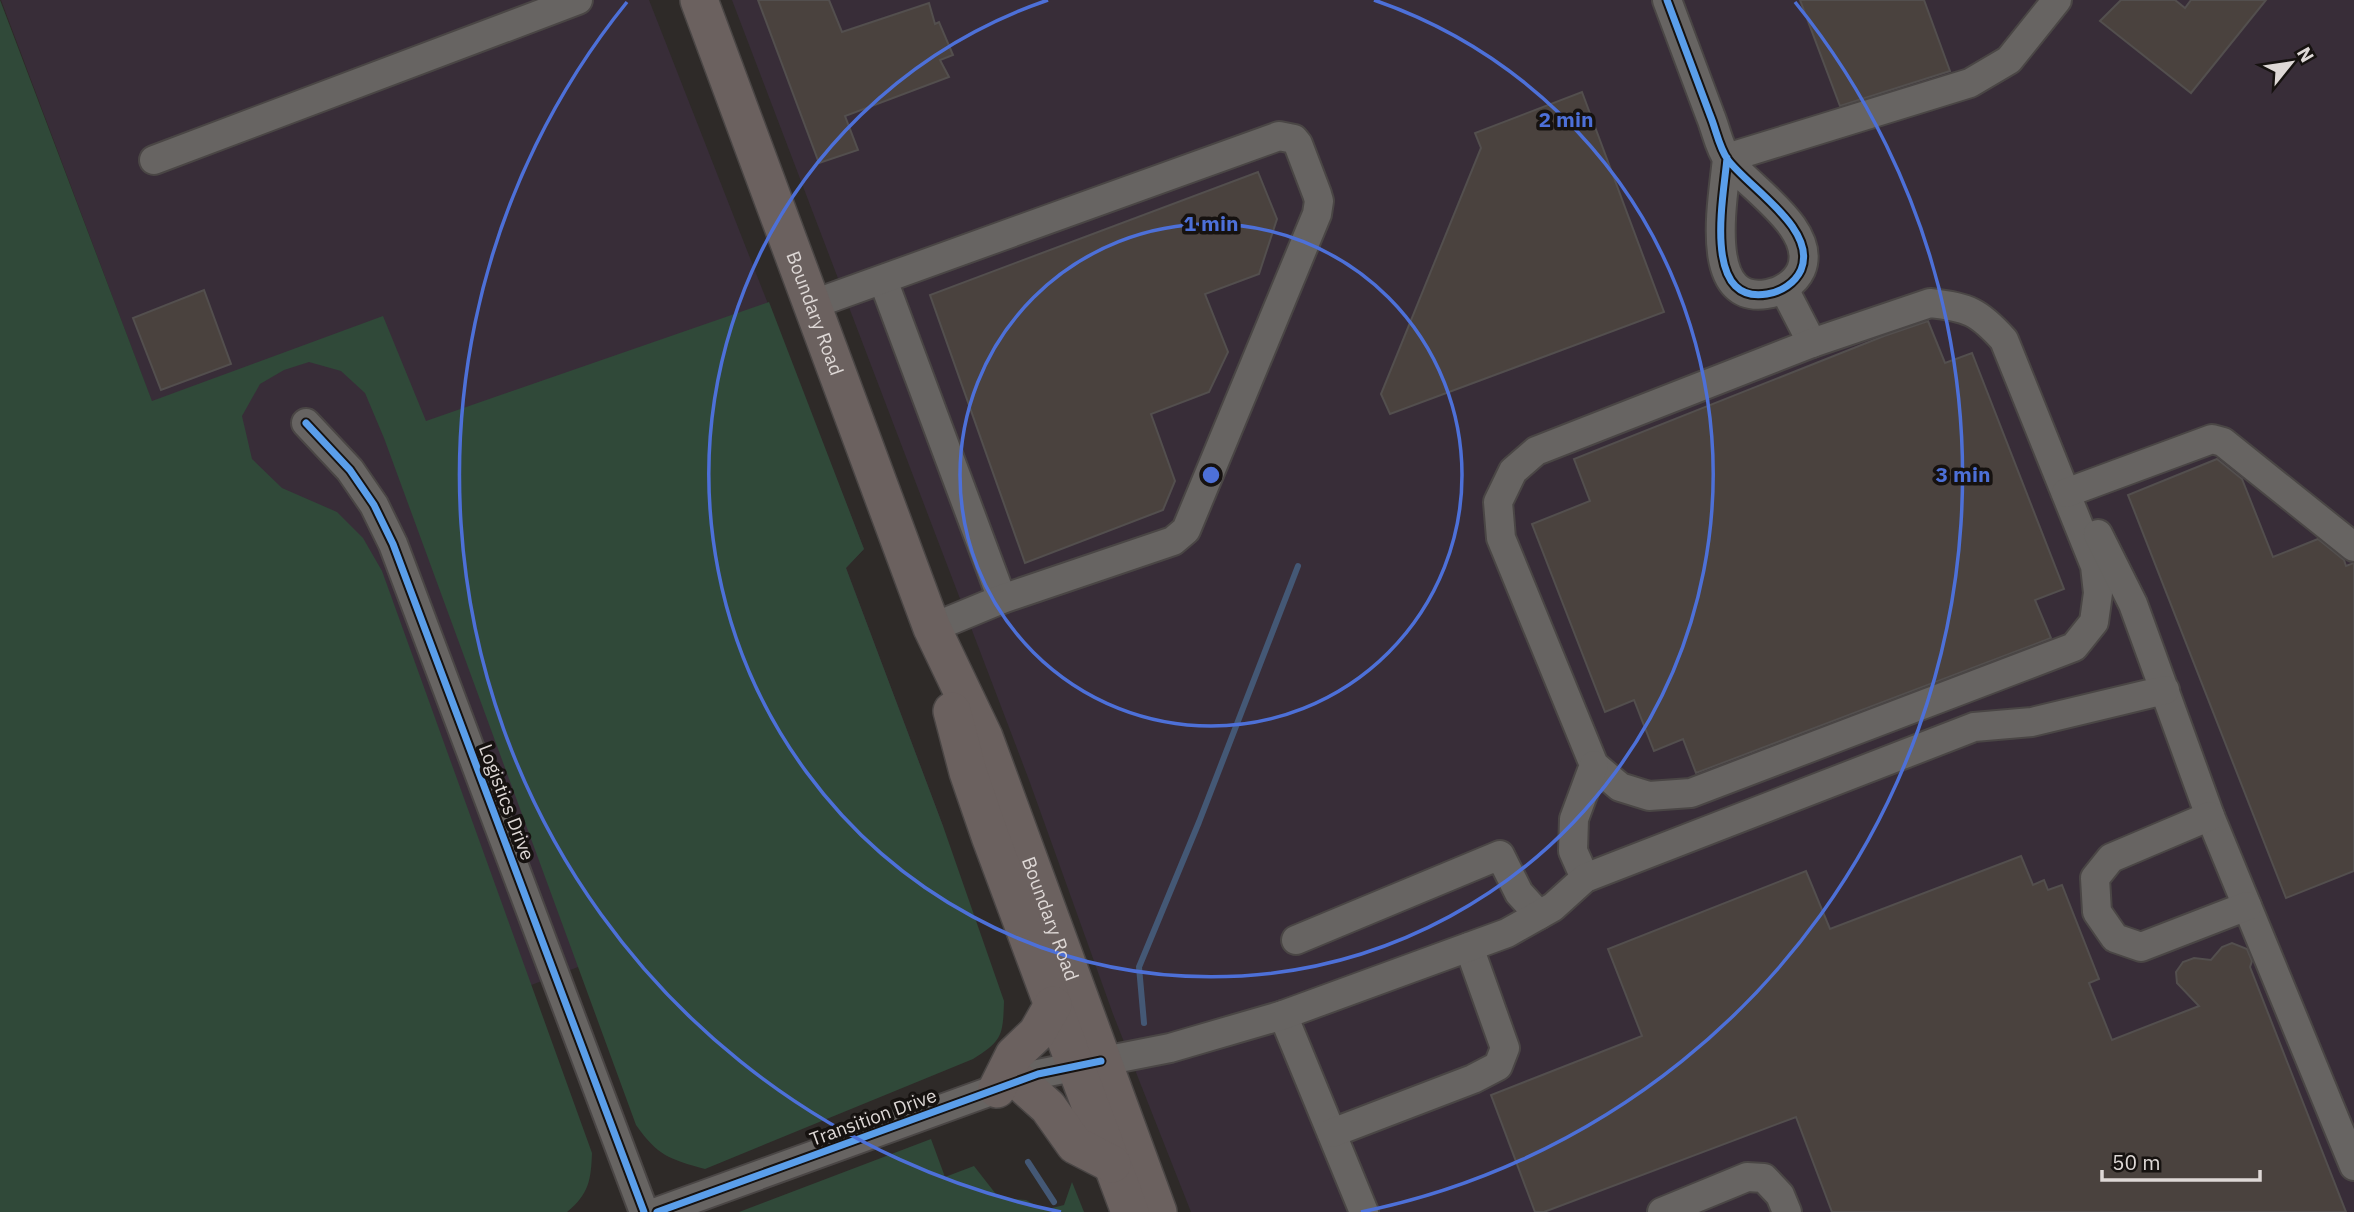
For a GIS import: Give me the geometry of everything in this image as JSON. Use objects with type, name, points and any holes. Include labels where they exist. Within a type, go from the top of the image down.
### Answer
[{"type":"main road","name":"Boundary Road","points":[[699,0],[932,628],[984,737],[1088,1063],[1112,1164],[1130,1212]]},
{"type":"main road","name":"Boundary Road","points":[[932,628],[968,772],[1053,1005],[1088,1063],[1158,1212]]},
{"type":"main road","points":[[1053,1005],[1037,1033],[1014,1055],[1008,1085],[1048,1107],[1075,1145],[1112,1164]]},
{"type":"street","points":[[154,160],[578,0]]},
{"type":"street","points":[[1667,0],[1727,159],[1799,235],[1802,246],[1801,270],[1784,289],[1769,294],[1754,295],[1744,292],[1728,277],[1723,266],[1722,216],[1727,159]]},
{"type":"street","points":[[1727,159],[1970,83],[2009,60],[2057,0]]},
{"type":"street","points":[[811,305],[1279,136],[1294,139],[1298,144],[1317,194],[1317,214],[1186,530],[1173,541],[1002,599],[932,628]]},
{"type":"street","points":[[883,280],[1002,599]]},
{"type":"street","points":[[1784,289],[1812,343]]},
{"type":"street","points":[[1930,303],[1960,306],[1985,319],[2004,340],[2066,493],[2095,566],[2098,593],[2094,622],[2074,647],[1691,793],[1649,796],[1620,787],[1594,765],[1501,538],[1498,502],[1513,471],[1536,451],[1812,343],[1930,303]]},
{"type":"street","name":"Logistics Drive","points":[[306,423],[350,470],[374,505],[393,544],[644,1212]]},
{"type":"street","points":[[2066,493],[2212,439],[2223,442],[2354,547]]},
{"type":"street","points":[[2066,493],[2098,535],[2133,604],[2210,816],[2354,1166]]},
{"type":"street","points":[[1594,765],[1574,819],[1573,851],[1585,878],[1974,727],[2032,722],[2165,690]]},
{"type":"street","points":[[2210,816],[2111,858],[2095,878],[2097,912],[2115,938],[2141,947],[2247,906]]},
{"type":"street","points":[[1296,940],[1500,855],[1519,893],[1538,915]]},
{"type":"street","name":"Transition Drive","points":[[657,1212],[1008,1085],[1088,1063],[1170,1048],[1283,1015],[1507,933],[1553,907],[1585,878]]},
{"type":"street","points":[[1332,1133],[1473,1079],[1498,1066],[1505,1048],[1469,947]]},
{"type":"street","points":[[1283,1015],[1364,1212]]},
{"type":"street","points":[[1662,1212],[1747,1177],[1764,1178],[1780,1195],[1787,1212]]},
{"type":"shaded area","points":[[1,0],[649,0],[864,549],[846,568],[943,826],[402,1035],[164,434]]},
{"type":"shaded area","points":[[732,0],[2354,0],[2354,1212],[1191,1212],[1113,1014],[1029,780]]},
{"type":"green space","points":[[0,0],[152,401],[383,316],[426,421],[769,302],[864,549],[846,568],[943,826],[1004,1001],[1001,1030],[990,1047],[973,1059],[705,1169],[673,1159],[651,1144],[636,1125],[384,438],[365,393],[341,371],[309,362],[284,370],[260,384],[242,416],[252,459],[282,488],[337,512],[363,538],[382,571],[592,1153],[587,1186],[580,1199],[567,1212],[0,1212]]},
{"type":"green space","points":[[931,1139],[945,1177],[974,1166],[999,1198],[1026,1200],[1044,1210],[1064,1205],[1072,1182],[1084,1212],[739,1212]]},
{"type":"building","points":[[758,0],[829,0],[842,32],[929,3],[935,24],[939,22],[953,55],[940,60],[949,77],[845,116],[858,150],[819,163]]},
{"type":"building","points":[[1800,0],[1924,0],[1950,71],[1840,106]]},
{"type":"building","points":[[2121,0],[2175,0],[2185,8],[2191,0],[2266,0],[2191,93],[2100,21]]},
{"type":"building","points":[[1582,92],[1664,312],[1390,414],[1381,394],[1481,148],[1475,133]]},
{"type":"building","points":[[1258,172],[1277,219],[1259,274],[1205,294],[1228,352],[1209,392],[1151,414],[1175,481],[1163,510],[1025,563],[930,295]]},
{"type":"building","points":[[204,290],[231,364],[161,390],[133,318]]},
{"type":"building","points":[[1928,321],[1945,363],[1972,353],[2064,589],[2035,600],[2051,638],[1696,773],[1683,739],[1654,751],[1634,700],[1605,712],[1532,524],[1590,501],[1574,459]]},
{"type":"building","points":[[2217,459],[2242,479],[2273,557],[2318,539],[2344,560],[2346,566],[2354,563],[2354,871],[2286,898],[2128,495]]},
{"type":"building","points":[[2021,856],[2033,885],[2044,880],[2048,890],[2062,885],[2099,979],[2089,983],[2112,1040],[2199,1006],[2177,983],[2176,972],[2183,962],[2194,958],[2211,960],[2222,947],[2232,943],[2247,949],[2252,961],[2250,967],[2346,1212],[1832,1212],[1796,1117],[1544,1212],[1535,1212],[1491,1095],[1642,1036],[1608,949],[1806,871],[1830,929]]},
{"type":"waterway","points":[[1144,1023],[1139,967],[1199,822],[1298,566]]},
{"type":"waterway","points":[[1028,1162],[1054,1202]]},
{"type":"cycle path","points":[[1667,0],[1725,155],[1779,210],[1800,239],[1804,255],[1801,270],[1791,283],[1777,291],[1767,294],[1746,293],[1732,283],[1725,266],[1721,220],[1727,158]]},
{"type":"cycle path","points":[[306,423],[350,470],[374,505],[393,544],[644,1212]]},
{"type":"cycle path","points":[[657,1212],[1038,1074],[1101,1061]]}]
